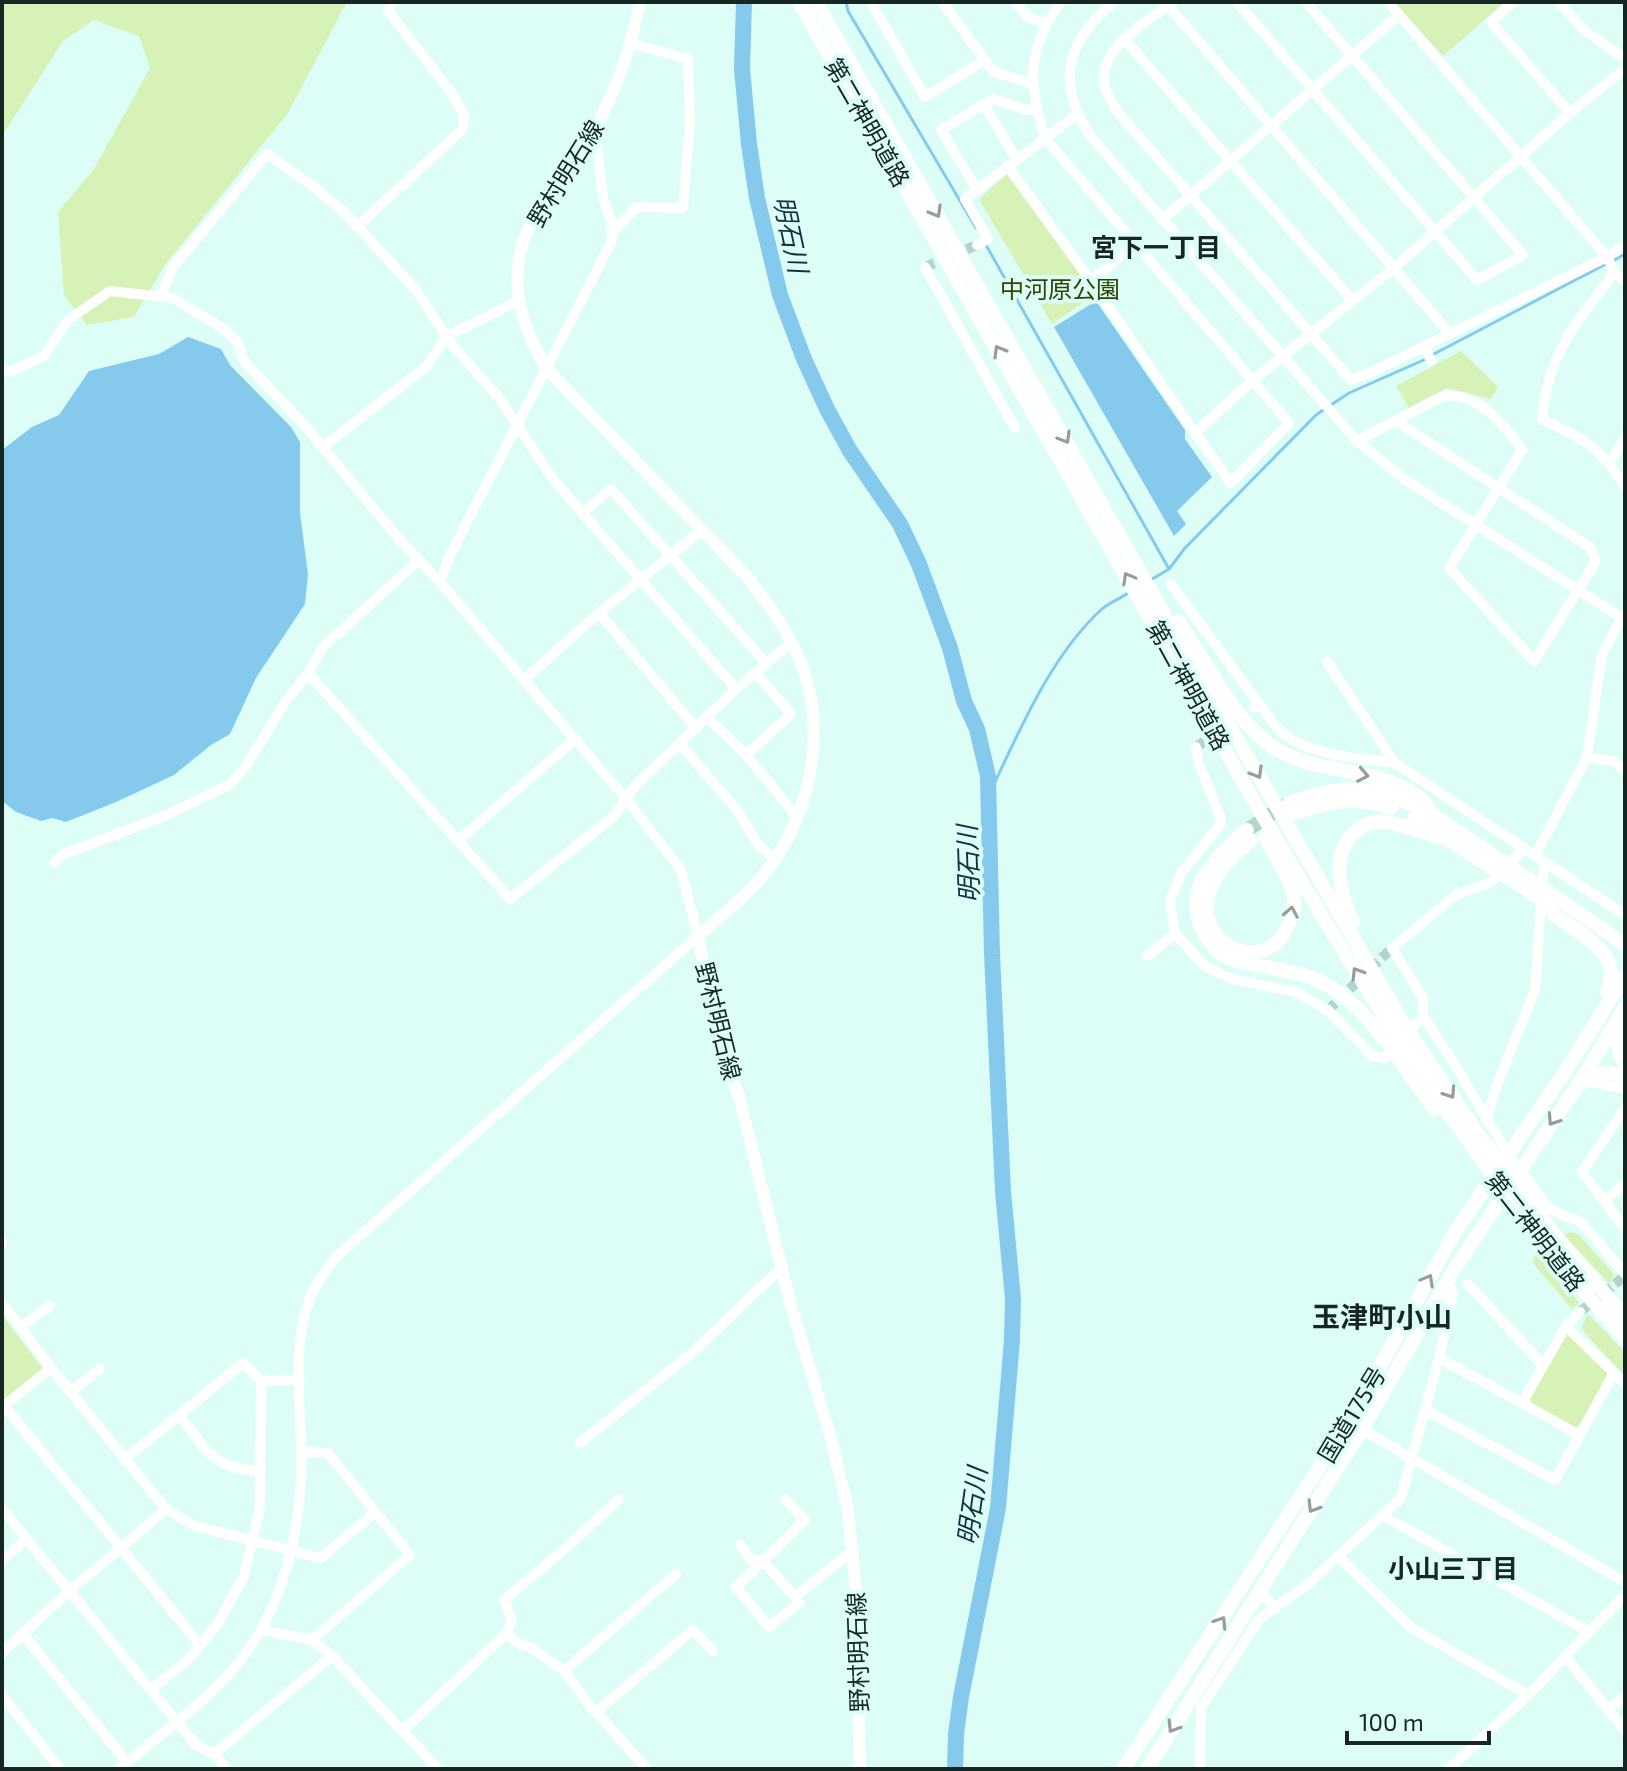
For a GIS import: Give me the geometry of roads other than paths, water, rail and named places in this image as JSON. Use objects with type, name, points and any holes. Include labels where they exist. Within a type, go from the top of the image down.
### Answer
[{"type":"highway","name":"第二神明道路","points":[[799,2],[1355,940],[1398,1039],[1476,1131],[1548,1237],[1625,1338]]},
{"type":"highway","name":"第二神明道路","points":[[816,2],[1113,536],[1129,551],[1243,782],[1398,1039],[1440,1117],[1498,1185],[1625,1317]]},
{"type":"highway","points":[[1159,610],[1250,727],[1269,745],[1293,759],[1384,779],[1420,798],[1435,817],[1480,853],[1625,955]]},
{"type":"highway","points":[[1243,782],[1251,812],[1293,893],[1294,908],[1285,933],[1274,945],[1253,953],[1230,948],[1217,939],[1210,929],[1207,909],[1210,887],[1249,835],[1221,853],[1198,886],[1195,902],[1197,917],[1209,943],[1234,961],[1307,977],[1330,986],[1369,1021],[1398,1039]]},
{"type":"highway","points":[[1435,817],[1377,792],[1343,789],[1315,793],[1290,809],[1354,799],[1378,803],[1429,825],[1451,840]]},
{"type":"highway","points":[[1355,940],[1353,923],[1342,894],[1339,863],[1348,838],[1363,825],[1383,821],[1451,840],[1480,853],[1574,900],[1625,934]]},
{"type":"highway","points":[[1532,880],[1625,945]]},
{"type":"highway","points":[[1537,896],[1552,913],[1595,944],[1609,960],[1613,977],[1600,1015]]},
{"type":"highway","name":"国道175号","points":[[1127,1763],[1349,1422],[1455,1232],[1567,1069],[1625,976]]},
{"type":"highway","name":"国道175号","points":[[1150,1768],[1212,1677],[1259,1592],[1361,1431],[1447,1281],[1585,1074],[1625,1007]]},
{"type":"highway","points":[[1625,1016],[1617,1037],[1619,1055],[1625,1062]]},
{"type":"highway","points":[[1585,1074],[1625,1076]]},
{"type":"main road","name":"野村明石線","points":[[640,2],[624,69],[595,129],[537,211],[528,232],[518,271],[518,301],[529,340],[547,369],[749,579],[792,642],[804,670],[813,726],[810,775],[798,818],[776,859],[749,891],[698,936],[719,1038],[740,1100],[790,1302],[832,1442],[848,1510],[856,1591],[860,1769]]},
{"type":"street","points":[[357,227],[463,129],[464,115],[451,92],[388,11],[393,2]]},
{"type":"street","points":[[871,2],[925,97],[985,60]]},
{"type":"street","points":[[942,2],[994,72],[1032,84]]},
{"type":"street","points":[[1015,2],[1028,17],[1046,24]]},
{"type":"street","points":[[984,105],[1013,163],[1231,483],[1289,423],[1045,138],[1032,84],[1035,53],[1046,24],[1061,2]]},
{"type":"street","points":[[1114,2],[1094,19],[1079,40],[1071,63],[1069,88],[1076,115],[1092,138],[1357,441],[1404,479],[1624,617],[1602,654],[1587,757],[1540,859],[1535,990],[1486,1120]]},
{"type":"street","points":[[1237,2],[1477,280],[1523,255],[1306,2]]},
{"type":"street","points":[[1388,2],[1522,156],[1625,282]]},
{"type":"street","points":[[1513,2],[1491,22],[1570,113]]},
{"type":"street","points":[[1559,2],[1585,31],[1625,59]]},
{"type":"street","points":[[1450,334],[1169,3],[1113,51],[1106,65],[1104,81],[1107,95],[1116,110],[1351,380],[1450,334],[1607,257],[1625,245]]},
{"type":"street","points":[[1162,220],[1399,15]]},
{"type":"street","points":[[1125,40],[1353,301]]},
{"type":"street","points":[[612,233],[636,207],[683,208],[690,122],[688,59],[632,44]]},
{"type":"street","points":[[1195,433],[1253,380],[1394,268],[1570,113],[1625,69]]},
{"type":"street","points":[[977,190],[941,130],[993,99],[1027,110],[1036,109]]},
{"type":"street","points":[[977,245],[988,239],[965,199],[1076,115]]},
{"type":"street","points":[[440,582],[449,557],[612,241],[595,129]]},
{"type":"street","points":[[161,296],[173,267],[267,154],[314,187],[357,227],[416,290],[447,336],[500,399],[553,479],[736,689]]},
{"type":"street","points":[[1091,281],[1135,244]]},
{"type":"street","points":[[925,267],[1015,428]]},
{"type":"street","points":[[1614,271],[1563,343],[1543,396],[1542,419],[1592,444],[1610,463],[1625,487]]},
{"type":"street","points":[[2,368],[9,372],[44,356],[68,320],[110,291],[161,296],[186,304],[237,341],[244,361],[323,447],[627,800],[681,870],[698,936],[336,1257],[320,1279],[306,1307],[301,1336],[301,1479],[293,1552],[283,1583],[261,1630],[213,1690],[123,1765],[22,1633]]},
{"type":"street","points":[[323,447],[427,366],[447,336],[518,301]]},
{"type":"street","points":[[1424,346],[1431,361]]},
{"type":"street","points":[[1357,441],[1441,397],[1453,394],[1477,403],[1509,430],[1522,450],[1498,488],[1449,568],[1534,661],[1596,561],[1591,548],[1498,488],[1396,421]]},
{"type":"street","points":[[1610,463],[1625,437]]},
{"type":"street","points":[[583,512],[611,489],[766,663]]},
{"type":"street","points":[[524,680],[599,613],[702,530]]},
{"type":"street","points":[[54,863],[62,855],[169,814],[229,785],[246,766],[323,647],[419,560]]},
{"type":"street","points":[[1171,584],[1256,706],[1282,733],[1326,753],[1395,763]]},
{"type":"street","points":[[599,613],[697,729]]},
{"type":"street","points":[[308,673],[510,899],[596,832],[627,800],[636,785],[736,689],[792,642]]},
{"type":"street","points":[[1327,662],[1395,763],[1625,915]]},
{"type":"street","points":[[746,755],[791,714],[756,673]]},
{"type":"street","points":[[708,718],[746,755],[798,818]]},
{"type":"street","points":[[458,841],[575,739]]},
{"type":"street","points":[[681,745],[737,810],[759,846],[776,859]]},
{"type":"street","points":[[1196,747],[1199,764],[1221,819],[1220,825],[1181,873],[1170,902],[1175,934],[1205,966],[1232,979],[1295,992],[1328,1010],[1372,1056],[1385,1058],[1423,1016]]},
{"type":"street","points":[[1587,757],[1614,761],[1625,772]]},
{"type":"street","points":[[1523,849],[1505,871],[1489,883],[1456,895],[1392,948],[1423,998],[1423,1016],[1508,1154],[1550,1209],[1582,1223],[1625,1274]]},
{"type":"street","points":[[1147,956],[1175,934]]},
{"type":"street","points":[[1574,1087],[1590,1082],[1625,1089]]},
{"type":"street","points":[[1625,1108],[1582,1172],[1625,1228]]},
{"type":"street","points":[[1604,1201],[1625,1184]]},
{"type":"street","points":[[580,1443],[692,1353],[783,1266]]},
{"type":"street","points":[[1200,1769],[1201,1708],[1212,1677],[1259,1619],[1307,1585],[1401,1498],[1439,1358],[1453,1293],[1447,1281]]},
{"type":"street","points":[[1468,1284],[1543,1365]]},
{"type":"street","points":[[2,1303],[166,1509],[195,1526],[321,1558],[375,1512]]},
{"type":"street","points":[[20,1327],[50,1306]]},
{"type":"street","points":[[1522,1403],[1566,1326],[1580,1312]]},
{"type":"street","points":[[1566,1326],[1625,1384]]},
{"type":"street","points":[[1439,1358],[1579,1435]]},
{"type":"street","points":[[124,1460],[243,1363],[261,1381],[260,1508],[244,1576],[218,1623],[188,1660],[150,1690]]},
{"type":"street","points":[[51,1368],[4,1406],[200,1645]]},
{"type":"street","points":[[70,1392],[100,1369]]},
{"type":"street","points":[[1425,1410],[1555,1480],[1614,1373]]},
{"type":"street","points":[[261,1381],[300,1380]]},
{"type":"street","points":[[179,1415],[212,1458],[236,1470],[261,1471]]},
{"type":"street","points":[[1349,1422],[1625,1582]]},
{"type":"street","points":[[301,1452],[328,1453],[410,1555],[312,1640]]},
{"type":"street","points":[[402,1731],[506,1634],[512,1620],[504,1600],[619,1499]]},
{"type":"street","points":[[740,1545],[751,1560],[763,1561],[799,1603],[769,1627],[736,1587],[763,1561],[805,1520],[785,1499]]},
{"type":"street","points":[[2,1509],[196,1745],[214,1754],[227,1769]]},
{"type":"street","points":[[2,1653],[166,1509]]},
{"type":"street","points":[[1384,1516],[1589,1632]]},
{"type":"street","points":[[2,1560],[27,1539]]},
{"type":"street","points":[[795,1597],[852,1551]]},
{"type":"street","points":[[1338,1556],[1410,1627],[1528,1695]]},
{"type":"street","points":[[564,1671],[676,1574]]},
{"type":"street","points":[[1259,1592],[1276,1608]]},
{"type":"street","points":[[1449,1769],[1528,1695],[1625,1595]]},
{"type":"street","points":[[261,1630],[312,1640],[332,1656],[438,1769]]},
{"type":"street","points":[[596,1712],[693,1630],[713,1651]]},
{"type":"street","points":[[506,1634],[564,1671],[647,1769]]},
{"type":"street","points":[[214,1754],[332,1656]]},
{"type":"street","points":[[1565,1656],[1625,1731]]},
{"type":"street","points":[[2,1695],[60,1769]]},
{"type":"street","points":[[1608,1710],[1625,1696]]},
{"type":"street","points":[[1461,1759],[1471,1769]]},
{"type":"street","points":[[1127,1763],[1150,1768]]},
{"type":"water","points":[[1096,301],[1185,430],[1185,439],[1212,477],[1177,511],[1186,524],[1174,536],[1054,327]]},
{"type":"water","points":[[188,337],[221,349],[230,365],[291,427],[300,442],[300,513],[308,574],[305,604],[256,678],[230,734],[174,775],[116,802],[66,822],[52,818],[41,821],[16,812],[2,801],[2,450],[32,427],[59,415],[89,371],[159,354]]},
{"type":"waterway","name":"明石川","points":[[744,2],[742,69],[749,144],[757,198],[780,295],[827,409],[850,451],[900,524],[919,564],[950,648],[964,701],[977,729],[988,776],[992,954],[1003,1191],[1013,1299],[1012,1340],[998,1508],[961,1697],[955,1769]]},
{"type":"waterway","points":[[846,2],[848,11],[976,228]]},
{"type":"waterway","points":[[986,245],[1169,569]]},
{"type":"waterway","points":[[1613,261],[1625,254]]},
{"type":"waterway","points":[[1432,355],[1606,264]]},
{"type":"waterway","points":[[1149,581],[1169,569],[1185,548],[1316,415],[1349,393],[1426,359]]},
{"type":"waterway","points":[[988,797],[1037,697],[1066,649],[1102,609],[1128,593]]},
{"type":"tunnel","points":[[925,267],[977,245]]},
{"type":"tunnel","points":[[1196,747],[1219,731]]},
{"type":"tunnel","points":[[1247,830],[1287,804]]},
{"type":"tunnel","points":[[1328,1010],[1392,948]]},
{"type":"tunnel","points":[[1580,1312],[1625,1276]]},
{"type":"district","name":"宮下一丁目","points":[[1156,246]]},
{"type":"district","name":"玉津町小山","points":[[1382,1316]]},
{"type":"district","name":"小山三丁目","points":[[1453,1567]]},
{"type":"park label","name":"中河原公園","points":[[1060,288]]}]
